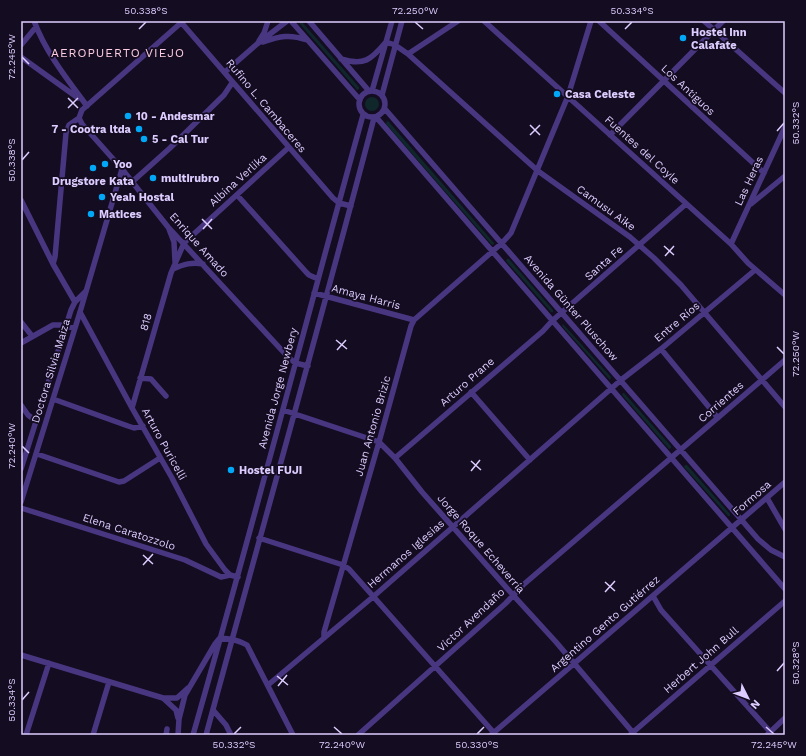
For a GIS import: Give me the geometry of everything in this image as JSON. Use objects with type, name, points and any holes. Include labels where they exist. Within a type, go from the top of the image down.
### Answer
[{"type":"street","points":[[34,21],[59,68],[85,104]]},
{"type":"street","points":[[257,44],[264,33],[268,21]]},
{"type":"street","points":[[225,72],[257,44],[287,21]]},
{"type":"street","points":[[291,21],[360,100]]},
{"type":"street","points":[[371,91],[392,21]]},
{"type":"street","points":[[382,95],[402,21]]},
{"type":"street","points":[[408,54],[458,21]]},
{"type":"street","name":"Fuentes del Coyle","points":[[484,21],[731,244],[755,270],[785,295]]},
{"type":"street","points":[[414,320],[502,244],[513,231],[568,96],[591,21]]},
{"type":"street","name":"Los Antiguos","points":[[599,21],[764,173]]},
{"type":"street","points":[[704,21],[785,93]]},
{"type":"street","points":[[610,135],[723,21]]},
{"type":"street","points":[[53,264],[55,257],[66,133],[69,125],[79,118],[85,104],[182,22]]},
{"type":"street","name":"Rufino L. Cambaceres","points":[[182,22],[288,148],[332,198],[339,203]]},
{"type":"street","points":[[311,22],[341,59],[371,91],[382,95],[386,101],[385,109],[375,118],[363,115],[359,108],[360,100],[363,94],[371,91]]},
{"type":"street","points":[[21,45],[36,27]]},
{"type":"street","points":[[257,44],[282,36],[293,36],[308,40]]},
{"type":"street","points":[[341,59],[357,62],[372,57],[386,42]]},
{"type":"street","name":"Camusu Aike","points":[[386,42],[408,54],[538,171],[640,244],[681,285],[785,407]]},
{"type":"street","points":[[21,57],[85,104]]},
{"type":"street","points":[[132,182],[170,148],[224,95],[232,83]]},
{"type":"street","name":"Avenida Günter Pluschow","points":[[385,109],[742,520],[765,545],[785,557]]},
{"type":"street","name":"Avenida Jorge Newbery","points":[[193,735],[238,577],[363,115]]},
{"type":"street","name":"Enrique Amado","points":[[79,118],[82,124],[122,169],[168,226],[295,363]]},
{"type":"street","name":"Avenida Günter Pluschow","points":[[375,118],[785,589]]},
{"type":"street","name":"Avenida Jorge Newbery","points":[[206,735],[375,118]]},
{"type":"street","name":"Las Heras","points":[[731,244],[785,127]]},
{"type":"street","name":"Albina Verlika","points":[[184,244],[288,148]]},
{"type":"street","name":"Doctora Silvia Maiza","points":[[21,502],[37,454],[122,169]]},
{"type":"street","points":[[749,205],[785,176]]},
{"type":"street","points":[[237,195],[306,272],[318,279]]},
{"type":"street","points":[[21,200],[53,264],[75,302]]},
{"type":"street","points":[[339,203],[351,206]]},
{"type":"street","name":"Santa Fe","points":[[552,321],[686,204]]},
{"type":"street","points":[[168,226],[174,242],[174,267],[194,262],[204,264]]},
{"type":"street","name":"818","points":[[132,408],[174,267],[184,244]]},
{"type":"street","name":"Entre Ríos","points":[[611,390],[621,380],[755,270]]},
{"type":"street","name":"Doctora Silvia Maiza","points":[[21,469],[65,326],[75,302],[86,291]]},
{"type":"street","name":"Amaya Harris","points":[[314,293],[414,320]]},
{"type":"street","name":"Arturo Puricelli","points":[[80,312],[208,548],[218,563],[230,575]]},
{"type":"street","name":"Juan Antonio Brizic","points":[[324,638],[324,632],[414,320]]},
{"type":"street","name":"Arturo Prane","points":[[395,458],[543,331],[552,321]]},
{"type":"street","points":[[21,322],[32,336]]},
{"type":"street","points":[[21,343],[53,325],[75,328]]},
{"type":"street","points":[[661,348],[718,418]]},
{"type":"street","name":"Corrientes","points":[[671,459],[785,360]]},
{"type":"street","points":[[295,363],[308,366]]},
{"type":"street","points":[[140,378],[151,379],[166,396]]},
{"type":"street","name":"Hermanos Iglesias","points":[[268,685],[374,596],[611,390]]},
{"type":"street","points":[[471,392],[530,460]]},
{"type":"street","points":[[53,399],[134,428],[143,426]]},
{"type":"street","points":[[21,405],[28,415],[36,421]]},
{"type":"street","name":"Jorge Roque Echeverría","points":[[283,410],[379,442],[395,458],[411,479],[512,595],[556,642],[633,734]]},
{"type":"street","points":[[37,454],[119,482],[124,481],[160,458]]},
{"type":"street","name":"Víctor Avendaño","points":[[358,735],[523,585],[671,459]]},
{"type":"street","name":"Formosa","points":[[732,528],[785,482]]},
{"type":"street","points":[[767,498],[785,529]]},
{"type":"street","name":"Elena Caratozzolo","points":[[21,508],[184,560],[221,577],[230,575]]},
{"type":"street","name":"Argentino Gento Gutiérrez","points":[[494,734],[732,528]]},
{"type":"street","points":[[259,538],[343,565],[350,569],[494,734]]},
{"type":"street","points":[[230,575],[238,577]]},
{"type":"street","points":[[653,596],[661,610],[711,665],[770,734],[785,718]]},
{"type":"street","name":"Herbert John Bull","points":[[633,734],[785,601]]},
{"type":"street","points":[[178,735],[182,701],[188,688],[215,644],[221,638],[232,639],[247,645],[293,735]]},
{"type":"street","points":[[21,655],[163,698],[177,698],[188,688]]},
{"type":"street","points":[[26,735],[49,663]]},
{"type":"street","points":[[93,735],[109,682]]},
{"type":"street","points":[[163,698],[176,710],[179,719]]},
{"type":"street","points":[[213,710],[226,725],[231,735]]},
{"type":"green space","points":[[300,22],[302,22],[359,87],[359,89],[357,90],[300,24]]},
{"type":"green space","points":[[372,97],[377,99],[379,104],[377,109],[372,111],[367,109],[365,104],[367,99]]},
{"type":"green space","points":[[387,121],[494,244],[492,245],[386,124]]},
{"type":"green space","points":[[509,259],[553,310],[553,312],[551,312],[506,261]]},
{"type":"green space","points":[[563,324],[611,377],[610,380],[562,326]]},
{"type":"green space","points":[[623,393],[671,446],[671,448],[669,449],[622,395]]},
{"type":"green space","points":[[687,465],[730,514],[730,516],[728,516],[684,467]]},
{"type":"place","name":"Hostel Inn Calafate","points":[[683,38]]},
{"type":"place","name":"Casa Celeste","points":[[557,94]]},
{"type":"place","name":"10 - Andesmar","points":[[128,116]]},
{"type":"place","name":"7 - Cootra ltda","points":[[139,129]]},
{"type":"place","name":"5 - Cal Tur","points":[[144,139]]},
{"type":"place","name":"Yoo","points":[[105,164]]},
{"type":"place","name":"Drugstore Kata","points":[[93,168]]},
{"type":"place","name":"multirubro","points":[[153,178]]},
{"type":"place","name":"Yeah Hostal","points":[[102,197]]},
{"type":"place","name":"Matices","points":[[91,214]]},
{"type":"place","name":"Hostel FUJI","points":[[231,470]]},
{"type":"district","name":"AEROPUERTO VIEJO","points":[[118,53]]}]
